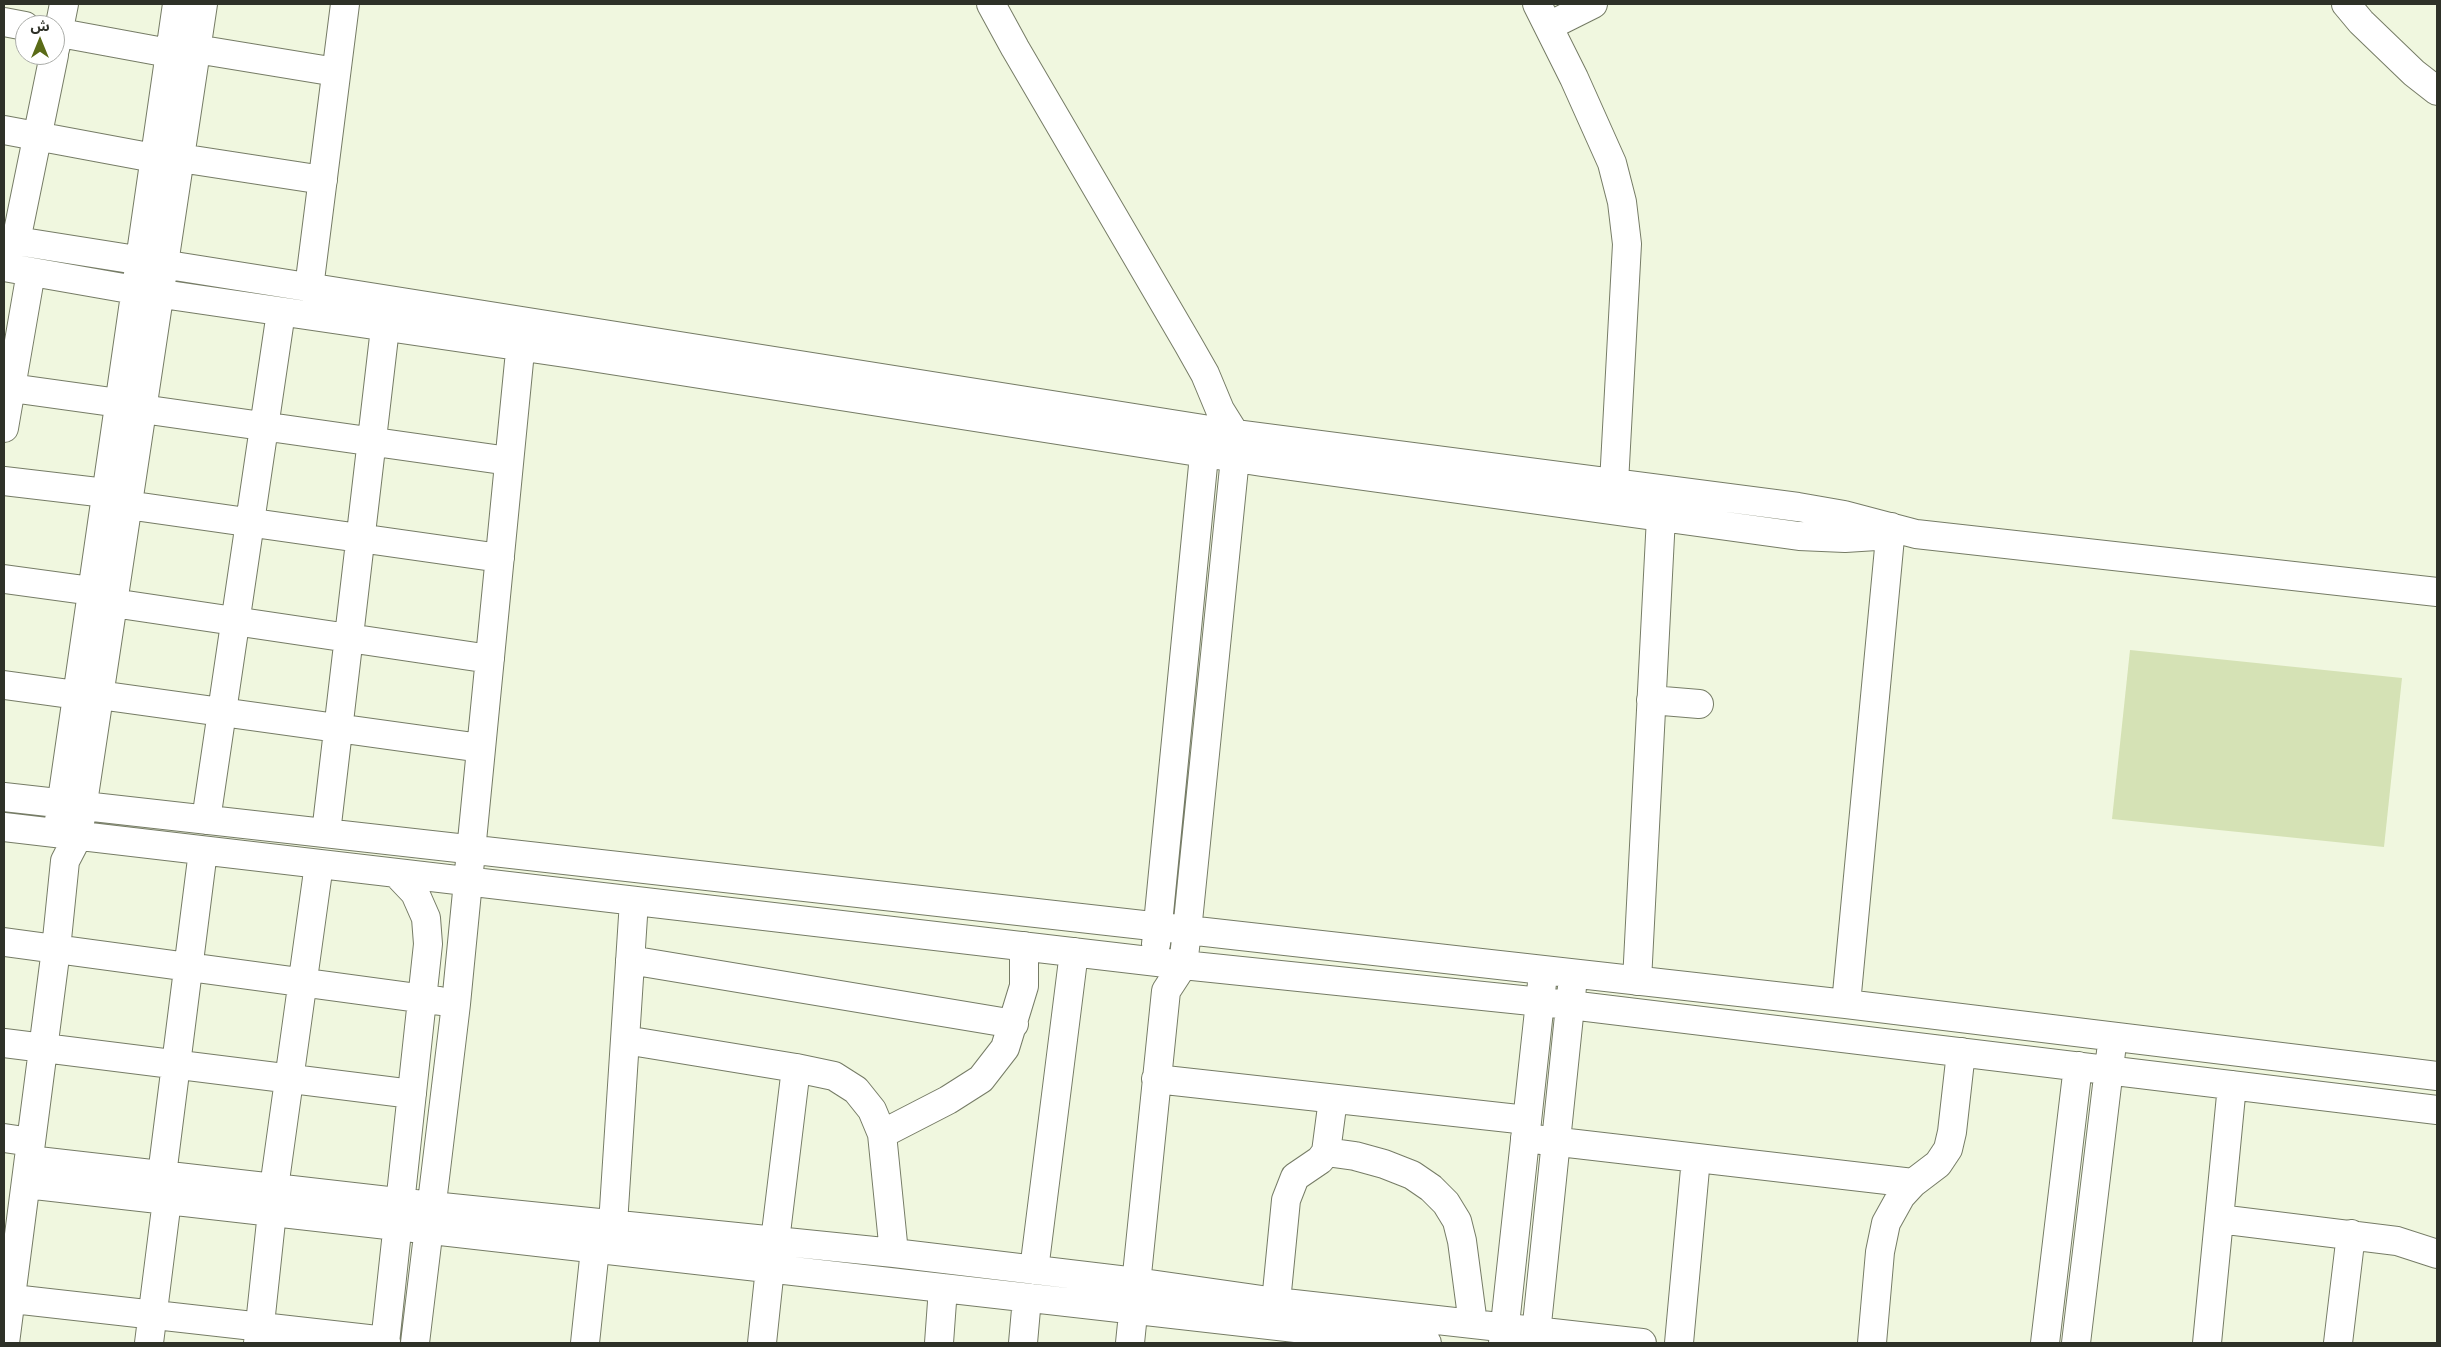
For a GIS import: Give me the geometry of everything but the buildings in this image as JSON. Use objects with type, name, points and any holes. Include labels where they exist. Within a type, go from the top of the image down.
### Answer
[{"type":"street","points":[[167,158],[169,53],[177,4]]},
{"type":"street","points":[[5,1343],[7,1298],[29,1162],[56,949],[67,835],[151,263],[167,158],[196,49],[203,4]]},
{"type":"street","points":[[309,288],[345,4]]},
{"type":"street","points":[[991,4],[1024,65],[1205,374],[1210,431],[1155,962],[1166,991]]},
{"type":"street","points":[[1593,4],[1543,15],[1612,163],[1622,202],[1626,244],[1614,484]]},
{"type":"street","points":[[2346,4],[2361,22],[2414,73],[2437,91]]},
{"type":"street","points":[[65,43],[169,53]]},
{"type":"street","points":[[196,49],[336,72]]},
{"type":"street","points":[[52,65],[38,136],[10,240],[309,288],[522,335],[1210,431],[1235,446],[1661,517],[1799,536],[1845,538],[1899,532]]},
{"type":"street","points":[[4,130],[167,158],[323,180]]},
{"type":"street","points":[[4,267],[147,292],[385,328],[522,335]]},
{"type":"street","points":[[4,428],[7,387],[31,272]]},
{"type":"street","points":[[206,820],[281,312]]},
{"type":"street","points":[[326,833],[385,328]]},
{"type":"street","points":[[415,1343],[456,1004],[522,335]]},
{"type":"street","points":[[7,387],[509,461]]},
{"type":"street","points":[[1235,446],[1614,484],[1798,507],[1844,515],[1899,532],[2437,592]]},
{"type":"street","points":[[1130,1343],[1166,991],[1183,965],[1235,446]]},
{"type":"street","points":[[4,481],[250,522],[500,558]]},
{"type":"street","points":[[1637,981],[1661,517]]},
{"type":"street","points":[[1846,1004],[1899,532]]},
{"type":"street","points":[[4,579],[235,621],[490,659]]},
{"type":"street","points":[[4,685],[221,712],[481,748]]},
{"type":"street","points":[[1652,700],[1699,704]]},
{"type":"street","points":[[4,797],[1574,975],[1846,1004],[2437,1076]]},
{"type":"street","points":[[4,827],[1155,962],[1570,1005],[2437,1110]]},
{"type":"street","points":[[149,1343],[176,1064],[203,850]]},
{"type":"street","points":[[259,1335],[273,1200],[319,864]]},
{"type":"street","points":[[7,1298],[153,1315],[259,1335],[386,1342],[428,944],[426,918],[415,893],[396,873]]},
{"type":"street","points":[[613,1224],[634,901]]},
{"type":"street","points":[[4,942],[456,1004]]},
{"type":"street","points":[[882,1134],[948,1100],[981,1079],[1005,1048],[1014,1024],[1024,986],[1024,946]]},
{"type":"street","points":[[1034,1270],[1074,952]]},
{"type":"street","points":[[630,960],[1014,1024]]},
{"type":"street","points":[[1504,1336],[1543,971]]},
{"type":"street","points":[[1536,1337],[1574,975]]},
{"type":"street","points":[[2076,1343],[2113,1037]]},
{"type":"street","points":[[625,1040],[834,1076],[856,1090],[872,1110],[882,1134],[894,1253]]},
{"type":"street","points":[[4,1043],[412,1094]]},
{"type":"street","points":[[1872,1343],[1880,1252],[1886,1223],[1901,1196],[1913,1183],[1938,1164],[1948,1149],[1952,1132],[1961,1052]]},
{"type":"street","points":[[2046,1343],[2078,1066]]},
{"type":"street","points":[[775,1241],[796,1068]]},
{"type":"street","points":[[1156,1079],[1333,1099],[1526,1129],[1556,1141],[1913,1183]]},
{"type":"street","points":[[2207,1343],[2232,1086]]},
{"type":"street","points":[[1278,1324],[1286,1200],[1289,1188],[1296,1177],[1320,1160],[1326,1152],[1333,1099]]},
{"type":"street","points":[[4,1138],[29,1162],[165,1188],[430,1218],[595,1249],[1133,1310],[1278,1324],[1427,1343]]},
{"type":"street","points":[[1326,1152],[1355,1156],[1384,1164],[1412,1175],[1446,1203],[1457,1221],[1462,1241],[1474,1324]]},
{"type":"street","points":[[1679,1343],[1696,1158]]},
{"type":"street","points":[[430,1218],[613,1224],[894,1253],[1136,1282],[1278,1324],[1474,1324],[1504,1336],[1642,1343]]},
{"type":"street","points":[[2219,1218],[2397,1241],[2437,1254]]},
{"type":"street","points":[[2338,1343],[2351,1234]]},
{"type":"street","points":[[584,1343],[595,1249]]},
{"type":"street","points":[[762,1343],[770,1268]]},
{"type":"street","points":[[939,1343],[944,1288]]},
{"type":"street","points":[[1023,1343],[1027,1298]]},
{"type":"green space","points":[[2130,650],[2402,678],[2384,847],[2112,819]]}]
